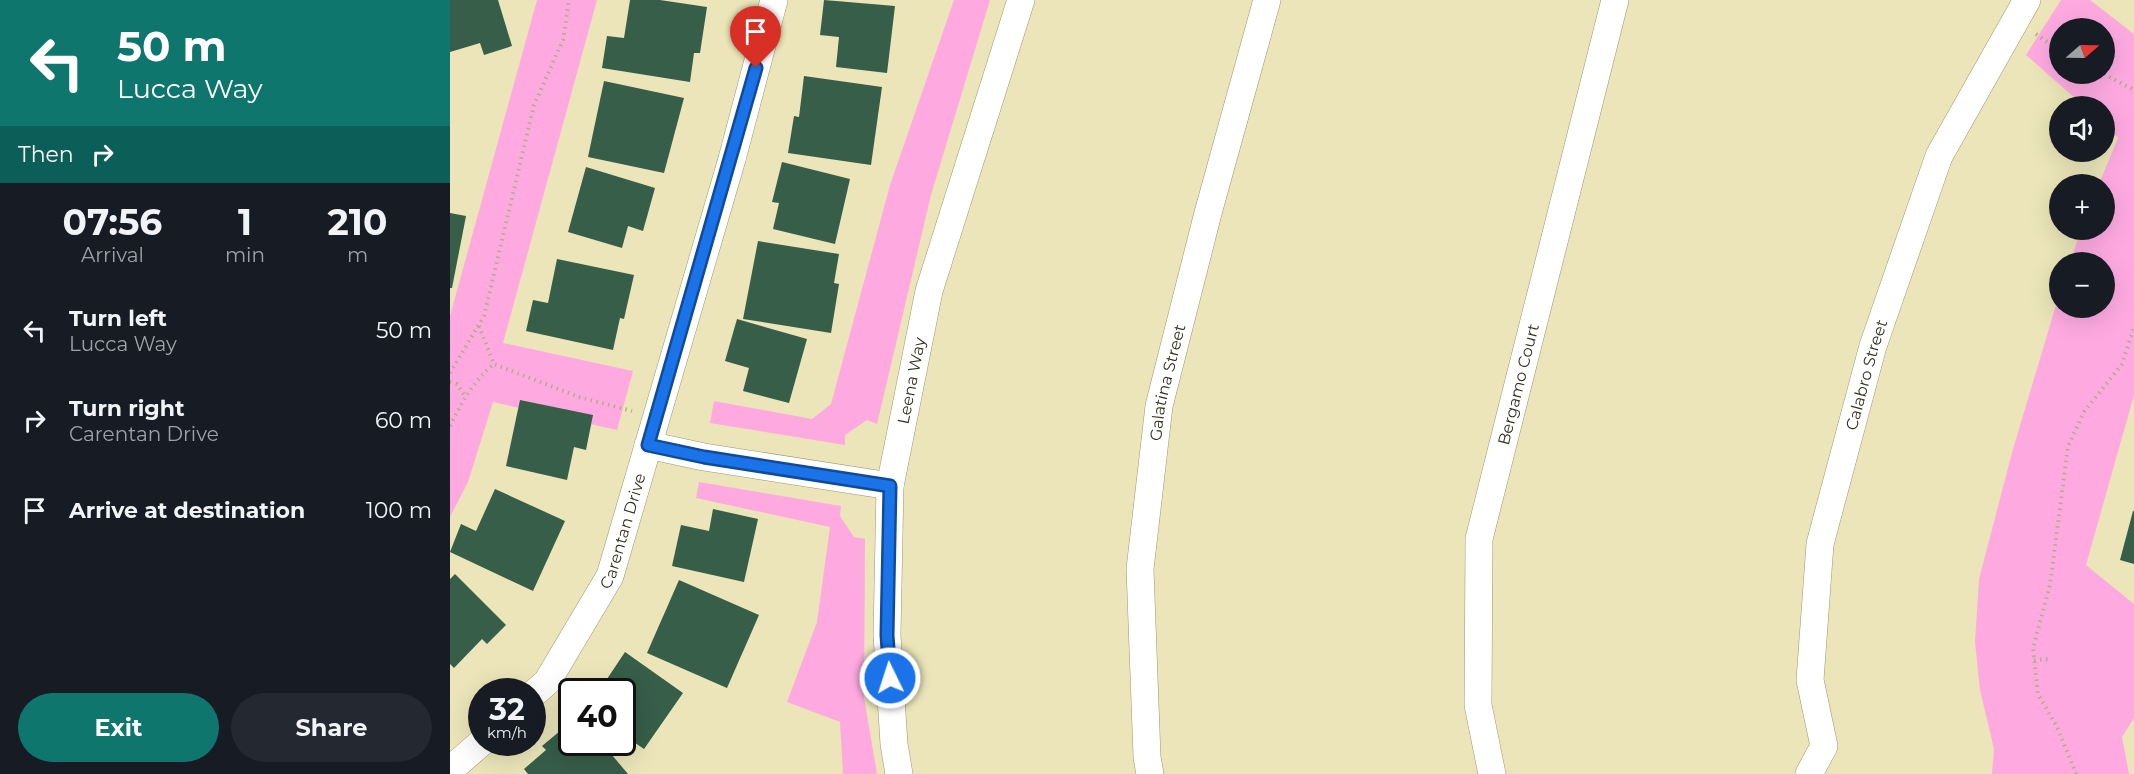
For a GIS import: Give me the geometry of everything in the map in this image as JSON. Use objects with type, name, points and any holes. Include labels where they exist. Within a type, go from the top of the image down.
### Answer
[{"type":"street","name":"Carentan Drive","points":[[546,683],[610,576],[732,159],[774,0]]},
{"type":"street","name":"Leena Way","points":[[899,774],[894,744],[887,635],[890,486],[929,291],[1021,0]]},
{"type":"street","name":"Galatina Street","points":[[1150,774],[1147,757],[1140,568],[1159,406],[1208,213],[1267,0]]},
{"type":"street","name":"Bergamo Court","points":[[1492,774],[1478,705],[1479,539],[1615,0]]},
{"type":"street","name":"Calabro Street","points":[[1809,774],[1824,746],[1810,680],[1820,544],[1873,346],[1940,156],[2027,0]]},
{"type":"street","points":[[648,445],[704,457],[890,486]]},
{"type":"street","points":[[450,770],[468,754]]},
{"type":"path","points":[[450,373],[479,326],[492,286],[501,239],[523,158],[534,105],[563,40],[568,0]]},
{"type":"path","points":[[2115,80],[2134,90]]},
{"type":"path","points":[[479,326],[494,364],[579,397],[622,410],[657,415]]},
{"type":"path","points":[[2076,774],[2057,727],[2038,694],[2033,648],[2050,585],[2068,446],[2084,412],[2122,364],[2134,327]]},
{"type":"path","points":[[450,426],[465,396],[480,375],[494,364]]},
{"type":"path","points":[[450,382],[457,384],[465,396]]},
{"type":"path","points":[[2034,660],[2049,659]]},
{"type":"shaded area","points":[[537,0],[597,0],[503,343],[633,371],[617,430],[493,402],[468,482],[450,517],[450,316]]},
{"type":"shaded area","points":[[954,0],[990,0],[931,195],[877,424],[867,420],[845,435],[845,445],[710,423],[714,401],[812,419],[831,404],[890,185]]},
{"type":"shaded area","points":[[2061,0],[2090,0],[2113,18],[2050,18]]},
{"type":"shaded area","points":[[2049,19],[2049,75],[2026,55]]},
{"type":"shaded area","points":[[2115,19],[2134,34],[2134,395],[2086,565],[2134,604],[2134,718],[2122,737],[2129,774],[1992,774],[1994,749],[1980,690],[1975,642],[1979,579],[2013,449],[2052,318],[2115,318],[2115,252],[2073,252],[2078,240],[2115,240],[2115,174],[2103,174],[2108,162],[2115,162],[2115,145],[2118,138],[2115,135],[2115,96],[2073,96],[2059,84],[2115,84]]},
{"type":"shaded area","points":[[699,482],[841,506],[840,516],[854,537],[865,539],[864,697],[877,774],[843,774],[840,722],[787,702],[817,622],[830,527],[696,498]]},
{"type":"building","points":[[450,0],[498,0],[512,46],[484,55],[480,43],[450,52]]},
{"type":"building","points":[[630,0],[660,0],[707,7],[700,53],[694,53],[690,82],[602,68],[607,36],[624,38]]},
{"type":"building","points":[[824,0],[895,6],[887,73],[836,67],[839,37],[820,35]]},
{"type":"building","points":[[804,76],[882,87],[871,165],[788,153],[794,116],[799,117]]},
{"type":"building","points":[[604,81],[684,98],[664,173],[588,157]]},
{"type":"building","points":[[782,162],[850,179],[835,244],[773,229],[779,203],[772,202]]},
{"type":"building","points":[[586,167],[655,188],[643,231],[628,226],[622,248],[568,232]]},
{"type":"building","points":[[450,213],[466,216],[452,288],[450,288]]},
{"type":"building","points":[[758,241],[839,254],[834,283],[839,284],[831,333],[743,319]]},
{"type":"building","points":[[557,259],[634,275],[624,319],[620,318],[613,350],[526,331],[533,300],[548,303]]},
{"type":"building","points":[[737,319],[807,339],[789,403],[743,391],[749,368],[725,361]]},
{"type":"building","points":[[520,400],[593,415],[586,450],[574,447],[567,480],[506,466]]},
{"type":"building","points":[[495,489],[565,521],[533,591],[450,552],[461,524],[476,531]]},
{"type":"building","points":[[713,509],[758,519],[744,582],[672,566],[681,525],[709,531]]},
{"type":"building","points":[[2134,511],[2134,564],[2120,560]]},
{"type":"building","points":[[455,574],[506,625],[487,644],[482,639],[454,668],[450,664],[450,579]]},
{"type":"building","points":[[679,580],[759,615],[727,688],[647,653]]},
{"type":"building","points":[[625,652],[683,693],[644,749],[636,744],[636,678],[608,678]]},
{"type":"building","points":[[558,733],[558,756],[613,756],[628,774],[528,774],[524,769],[539,756],[546,756],[546,743]]},
{"type":"route","points":[[756,68],[732,159],[648,445],[704,457],[890,486],[887,635],[890,678]]}]
